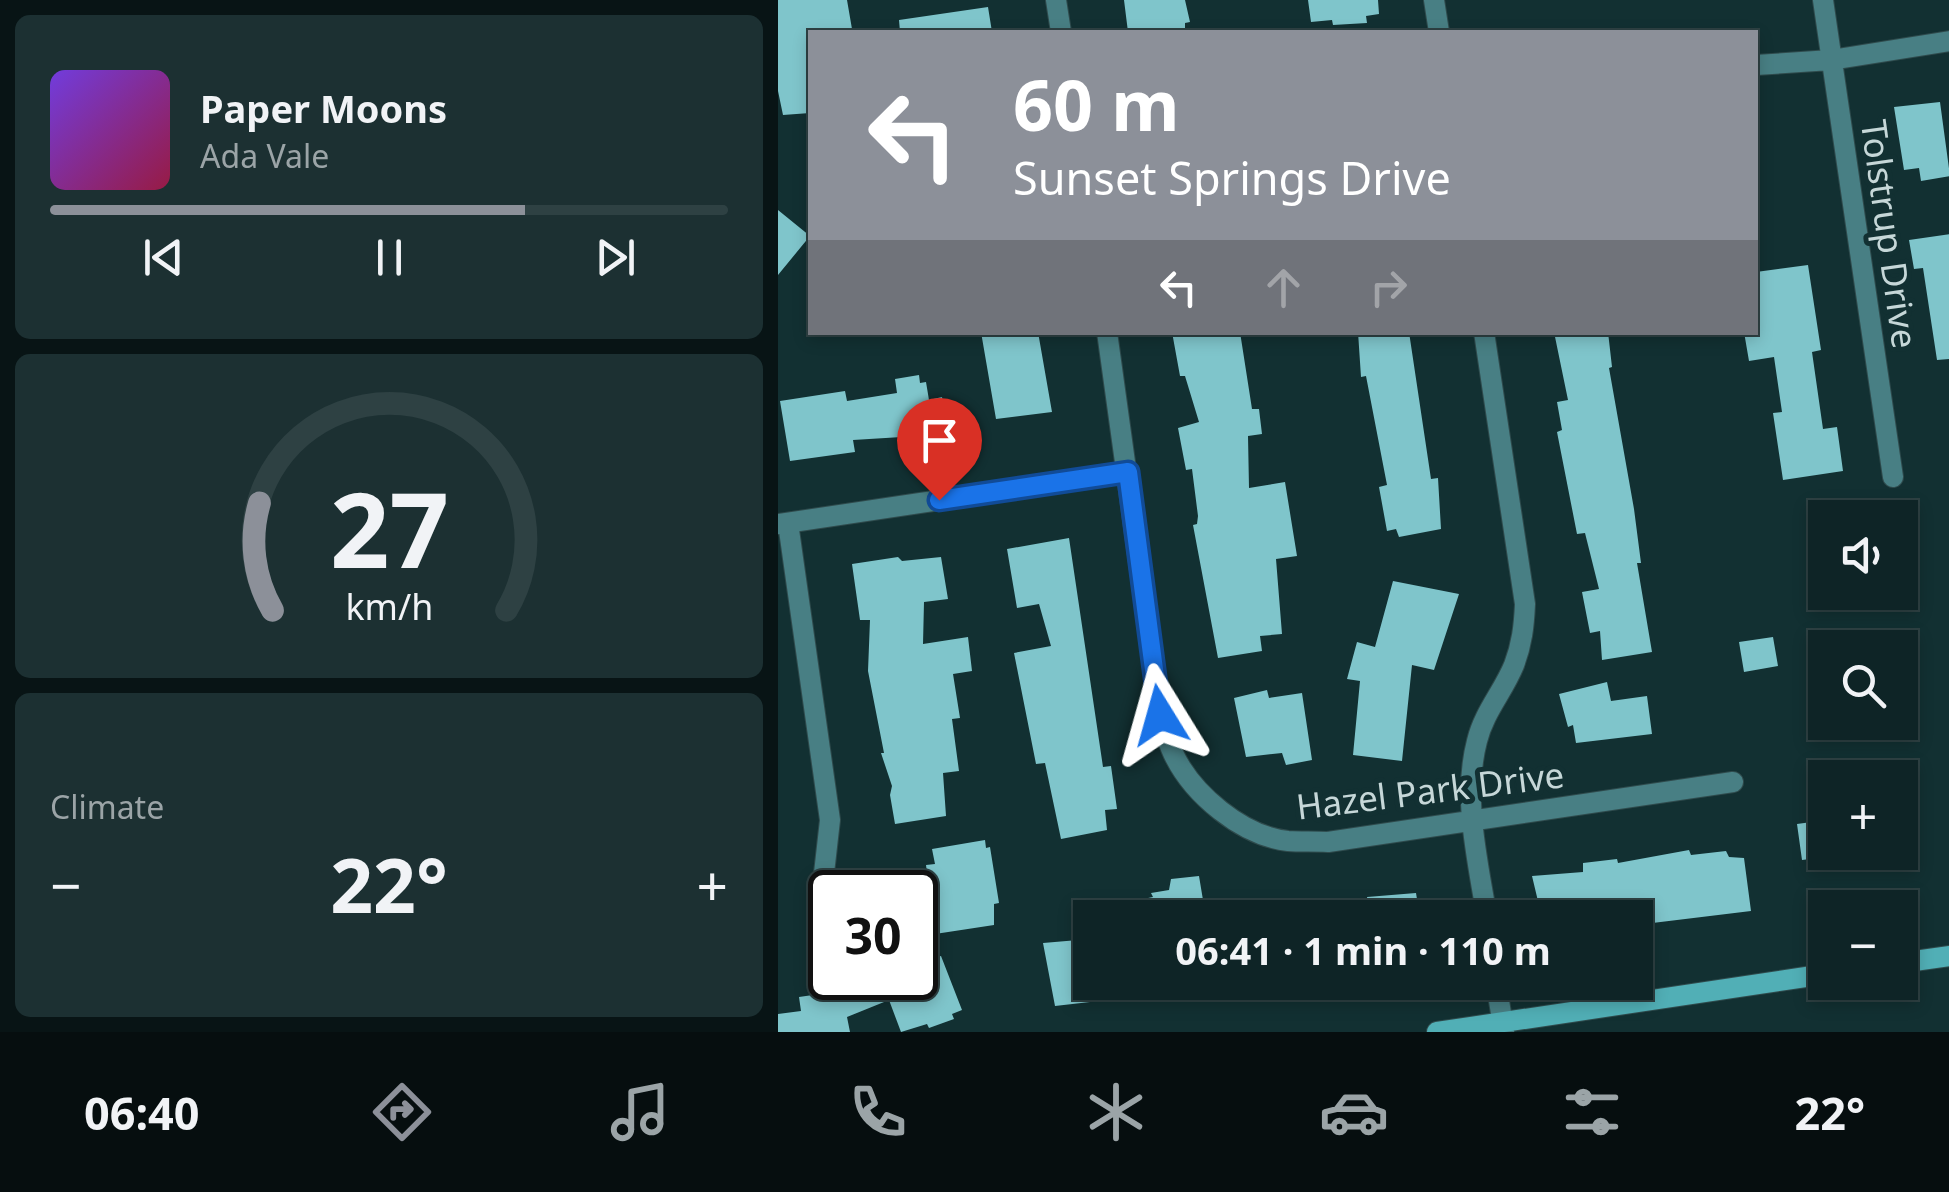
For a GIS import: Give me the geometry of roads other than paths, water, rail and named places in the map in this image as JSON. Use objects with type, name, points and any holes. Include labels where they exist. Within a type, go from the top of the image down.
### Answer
[{"type":"street","points":[[1056,0],[1061,30]]},
{"type":"street","points":[[1434,0],[1439,30]]},
{"type":"street","name":"Tolstrup Drive","points":[[1822,0],[1893,477]]},
{"type":"street","points":[[1758,66],[1831,60],[1950,41]]},
{"type":"street","name":"Hazel Park Drive","points":[[1107,335],[1160,715],[1173,754],[1194,786],[1219,810],[1285,841],[1328,842],[1733,782]]},
{"type":"street","points":[[1483,900],[1472,822],[1476,744],[1488,708],[1513,668],[1524,637],[1524,604],[1484,335]]},
{"type":"street","points":[[824,870],[830,820],[783,523],[1128,472]]},
{"type":"street","points":[[1918,960],[1950,956]]},
{"type":"street","points":[[1437,1032],[1503,1027],[1808,977]]},
{"type":"street","points":[[1499,1000],[1503,1027]]}]
